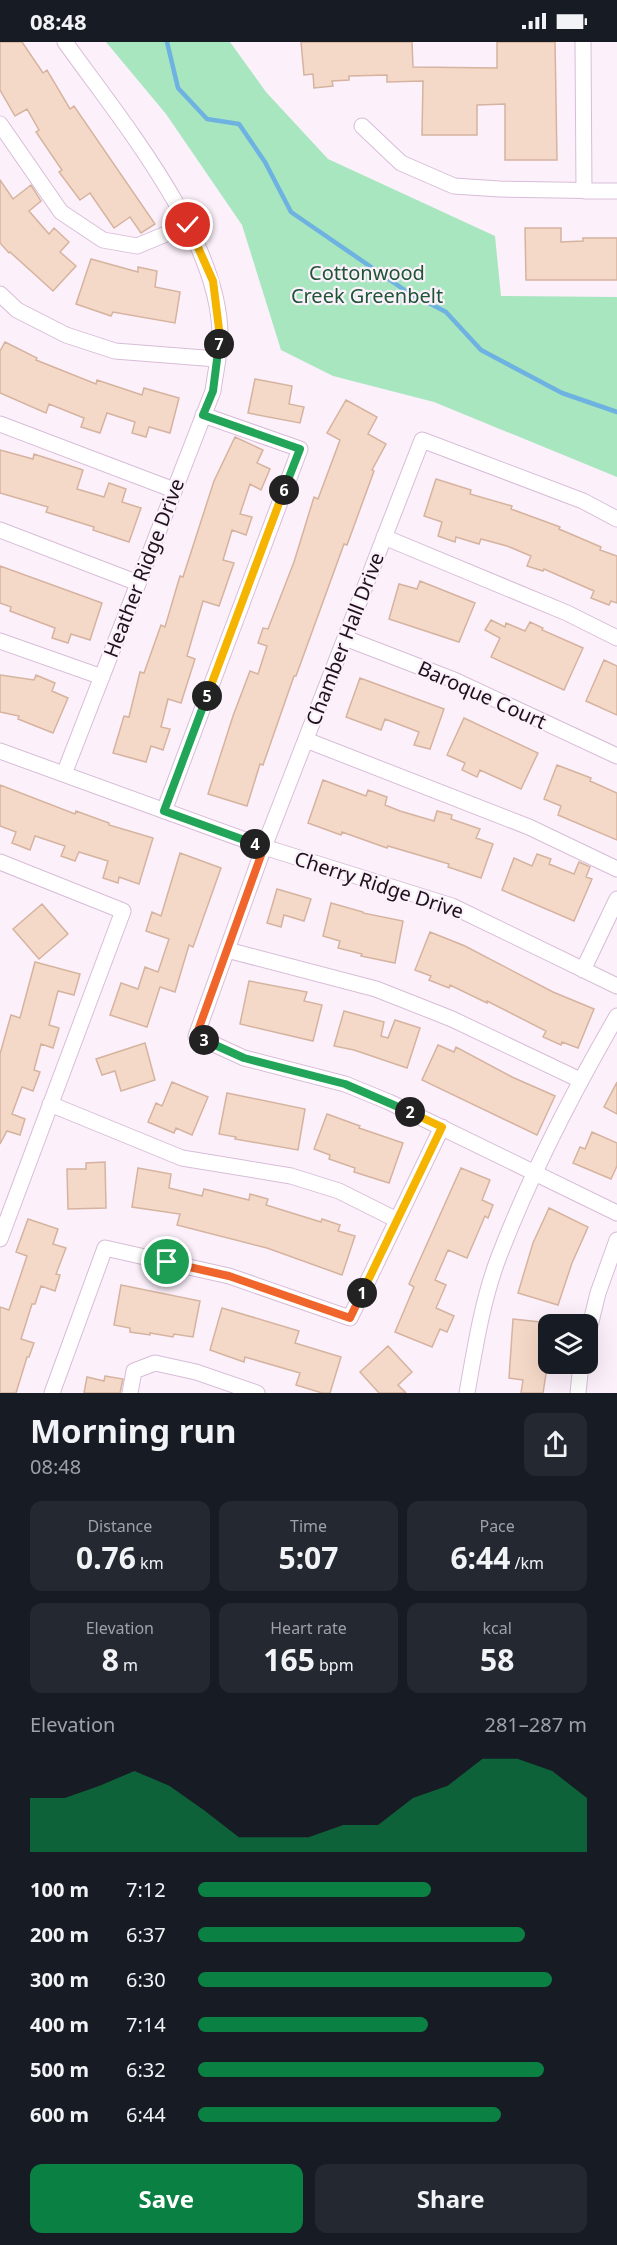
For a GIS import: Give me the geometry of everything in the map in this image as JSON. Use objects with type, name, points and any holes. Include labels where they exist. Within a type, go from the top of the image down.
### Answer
[{"type":"street","name":"Heather Ridge Drive","points":[[64,774],[213,391],[220,337],[213,281],[188,225],[153,165],[65,42]]},
{"type":"street","points":[[583,42],[584,192]]},
{"type":"street","points":[[0,124],[61,212],[103,240],[137,246],[188,225]]},
{"type":"street","points":[[362,126],[401,163],[454,186],[584,192],[617,191]]},
{"type":"street","points":[[0,294],[17,310],[66,335],[115,351],[217,359]]},
{"type":"street","points":[[164,811],[300,449],[203,415]]},
{"type":"street","points":[[0,424],[174,490]]},
{"type":"street","name":"Chamber Hall Drive","points":[[442,1127],[345,1084],[244,1058],[196,1036],[264,847],[422,440],[583,501],[617,519]]},
{"type":"street","points":[[0,530],[138,583]]},
{"type":"street","points":[[384,537],[567,612],[617,638]]},
{"type":"street","name":"Baroque Court","points":[[345,638],[454,680],[617,756]]},
{"type":"street","points":[[0,641],[102,677]]},
{"type":"street","points":[[306,740],[529,827],[617,869]]},
{"type":"street","name":"Cherry Ridge Drive","points":[[0,751],[264,847],[452,906],[617,986]]},
{"type":"street","points":[[0,862],[123,910],[0,1239]]},
{"type":"street","points":[[583,970],[617,900]]},
{"type":"street","points":[[227,950],[376,989],[452,1019],[580,1080]]},
{"type":"street","points":[[467,1393],[480,1322],[498,1260],[580,1080],[617,1016]]},
{"type":"street","points":[[50,1104],[182,1158],[291,1176],[339,1191],[397,1220]]},
{"type":"street","points":[[52,1393],[105,1248],[229,1276],[350,1318],[442,1127],[617,1213]]},
{"type":"street","points":[[593,1314],[617,1240]]},
{"type":"street","points":[[130,1393],[134,1371],[155,1363],[196,1372],[257,1393]]},
{"type":"street","points":[[578,1393],[580,1374]]},
{"type":"green space","name":"Cottonwood Creek Greenbelt","points":[[106,42],[230,42],[266,92],[328,159],[495,236],[501,296],[617,297],[617,477],[434,402],[333,376],[281,350],[242,225],[166,114]]},
{"type":"building","points":[[0,42],[22,42],[43,73],[47,70],[70,109],[74,106],[155,224],[141,233],[130,217],[114,228],[90,193],[80,200],[59,172],[62,170],[36,132],[39,130],[27,109],[15,116],[0,90]]},
{"type":"building","points":[[301,42],[412,42],[413,67],[497,68],[497,42],[555,42],[557,160],[505,160],[505,104],[477,105],[477,135],[422,135],[423,81],[387,82],[387,75],[349,76],[349,80],[332,81],[333,86],[314,88],[313,74],[304,75]]},
{"type":"building","points":[[0,180],[13,199],[31,185],[41,201],[29,211],[49,234],[54,228],[69,242],[60,252],[76,266],[53,291],[0,243]]},
{"type":"building","points":[[525,228],[561,228],[561,242],[583,241],[583,238],[617,238],[617,280],[526,280]]},
{"type":"building","points":[[91,259],[138,272],[138,267],[157,271],[155,287],[180,292],[175,323],[113,312],[111,316],[76,304]]},
{"type":"building","points":[[5,342],[37,358],[36,360],[96,384],[97,380],[142,395],[144,388],[179,398],[170,433],[149,427],[146,437],[132,433],[135,422],[107,413],[100,433],[81,427],[84,418],[49,404],[46,413],[0,393],[0,351]]},
{"type":"building","points":[[255,379],[292,386],[289,404],[304,407],[300,423],[248,413]]},
{"type":"building","points":[[346,400],[377,417],[368,434],[386,444],[372,470],[374,471],[347,545],[344,544],[263,765],[260,764],[247,806],[208,794],[250,671],[258,674],[267,646],[258,643],[263,628],[268,629],[294,562],[314,497],[318,499],[340,440],[327,433]]},
{"type":"building","points":[[235,437],[263,450],[257,463],[270,469],[261,490],[250,484],[240,514],[252,517],[246,535],[232,530],[223,560],[234,563],[219,606],[203,601],[187,656],[195,659],[181,703],[168,699],[161,727],[170,729],[163,750],[151,746],[146,762],[113,753],[124,716],[129,717],[140,672],[144,673],[161,625],[165,627],[180,576],[183,577],[214,481]]},
{"type":"building","points":[[0,450],[33,459],[34,454],[83,470],[77,489],[104,497],[109,483],[126,489],[122,502],[141,508],[129,542],[93,530],[94,527],[46,512],[48,507],[0,493]]},
{"type":"building","points":[[436,479],[471,490],[470,494],[512,506],[511,509],[560,527],[559,529],[601,547],[600,550],[617,556],[617,603],[611,601],[609,605],[591,598],[594,591],[544,569],[543,571],[527,566],[531,556],[507,546],[481,539],[479,544],[456,537],[455,542],[438,536],[442,522],[424,516]]},
{"type":"building","points":[[0,566],[102,603],[90,640],[71,634],[68,643],[52,638],[55,628],[10,611],[11,607],[0,603]]},
{"type":"building","points":[[420,581],[475,603],[459,642],[389,619],[399,584],[417,589]]},
{"type":"building","points":[[491,620],[505,627],[506,623],[525,631],[530,622],[543,628],[542,630],[583,648],[564,690],[491,657],[500,638],[485,630]]},
{"type":"building","points":[[604,660],[617,666],[617,715],[586,701]]},
{"type":"building","points":[[0,675],[34,680],[36,675],[55,683],[52,691],[68,698],[53,733],[18,719],[19,716],[0,712]]},
{"type":"building","points":[[360,678],[444,709],[430,749],[414,745],[419,732],[385,719],[381,730],[346,717]]},
{"type":"building","points":[[464,718],[538,753],[521,789],[480,770],[477,777],[462,770],[465,763],[447,755]]},
{"type":"building","points":[[557,765],[591,778],[590,781],[617,793],[617,840],[558,815],[561,806],[544,799]]},
{"type":"building","points":[[323,780],[366,796],[368,790],[387,797],[385,805],[400,811],[434,821],[437,811],[452,815],[451,819],[480,829],[476,838],[493,844],[481,878],[448,867],[449,864],[388,846],[387,848],[342,832],[341,835],[308,823]]},
{"type":"building","points":[[0,785],[75,814],[76,811],[109,823],[109,825],[153,838],[139,884],[119,877],[118,883],[103,878],[108,861],[79,852],[75,861],[61,856],[65,846],[35,836],[30,850],[12,843],[16,832],[0,826]]},
{"type":"building","points":[[180,853],[221,868],[193,947],[189,945],[175,992],[160,987],[147,1027],[110,1015],[121,983],[138,989],[145,967],[158,972],[169,939],[146,931],[152,912],[161,916]]},
{"type":"building","points":[[537,854],[551,859],[549,864],[574,874],[579,862],[590,867],[586,877],[592,879],[574,921],[502,890],[514,858],[532,866]]},
{"type":"building","points":[[277,889],[311,899],[304,921],[284,915],[281,927],[267,923]]},
{"type":"building","points":[[331,903],[363,913],[403,921],[395,963],[361,956],[362,954],[338,948],[340,941],[323,936]]},
{"type":"building","points":[[42,904],[68,934],[39,959],[13,929]]},
{"type":"building","points":[[430,932],[465,946],[553,992],[594,1009],[578,1048],[562,1042],[561,1045],[543,1037],[546,1031],[487,1001],[487,1003],[450,985],[449,988],[429,980],[431,976],[415,970]]},
{"type":"building","points":[[35,962],[80,974],[74,995],[58,991],[49,1025],[59,1028],[53,1048],[41,1044],[34,1070],[40,1072],[33,1091],[22,1087],[12,1114],[25,1119],[20,1135],[7,1131],[0,1144],[0,1054],[11,1015],[20,1018]]},
{"type":"building","points":[[249,981],[307,992],[304,1001],[322,1005],[313,1041],[240,1024]]},
{"type":"building","points":[[344,1011],[384,1022],[381,1036],[388,1038],[395,1020],[420,1028],[407,1068],[354,1050],[334,1046]]},
{"type":"building","points":[[145,1043],[155,1080],[121,1091],[115,1071],[102,1075],[96,1059]]},
{"type":"building","points":[[438,1045],[454,1052],[456,1047],[512,1077],[555,1096],[537,1135],[422,1080]]},
{"type":"building","points":[[172,1082],[208,1097],[192,1135],[176,1128],[174,1133],[148,1122],[156,1103],[162,1106]]},
{"type":"building","points":[[617,1082],[617,1114],[604,1107]]},
{"type":"building","points":[[227,1093],[305,1109],[298,1150],[219,1134]]},
{"type":"building","points":[[327,1114],[403,1143],[389,1183],[354,1172],[355,1168],[329,1159],[330,1155],[314,1149]]},
{"type":"building","points":[[592,1132],[617,1143],[617,1166],[611,1179],[573,1163],[580,1147],[585,1149]]},
{"type":"building","points":[[105,1162],[106,1208],[68,1209],[67,1169],[86,1169],[86,1163]]},
{"type":"building","points":[[138,1168],[171,1174],[169,1188],[202,1196],[204,1189],[249,1200],[250,1194],[268,1199],[266,1205],[321,1222],[322,1219],[340,1225],[338,1231],[355,1236],[342,1275],[267,1248],[177,1225],[180,1214],[132,1207]]},
{"type":"building","points":[[461,1168],[490,1180],[482,1200],[493,1205],[488,1218],[485,1216],[467,1258],[448,1250],[435,1280],[446,1285],[436,1308],[454,1316],[447,1332],[440,1329],[432,1347],[395,1332],[414,1287],[409,1284]]},
{"type":"building","points":[[549,1208],[588,1227],[572,1263],[558,1305],[518,1293],[533,1243]]},
{"type":"building","points":[[28,1219],[58,1229],[53,1244],[66,1248],[56,1274],[60,1275],[55,1291],[41,1286],[35,1304],[32,1304],[21,1339],[34,1343],[27,1357],[16,1393],[0,1393],[0,1307],[9,1310],[27,1256],[16,1252]]},
{"type":"building","points":[[121,1285],[200,1301],[193,1337],[130,1332],[130,1328],[114,1325]]},
{"type":"building","points":[[222,1308],[299,1331],[295,1343],[341,1357],[330,1393],[322,1393],[296,1385],[300,1373],[245,1357],[244,1362],[210,1350]]},
{"type":"building","points":[[513,1319],[538,1322],[538,1374],[546,1374],[543,1393],[521,1393],[523,1380],[509,1378]]},
{"type":"building","points":[[388,1346],[412,1372],[398,1385],[406,1393],[379,1393],[360,1372]]},
{"type":"building","points":[[105,1376],[123,1379],[120,1393],[84,1393],[87,1377],[104,1381]]},
{"type":"waterway","points":[[167,42],[178,88],[207,119],[239,124],[265,162],[291,212],[406,291],[446,312],[481,350],[562,393],[617,412]]},
{"type":"route","points":[[167,1262],[229,1276],[350,1318],[442,1127],[345,1084],[244,1058],[196,1036],[264,847],[164,811],[300,449],[203,415],[213,391],[220,337],[213,281],[188,225]]}]
